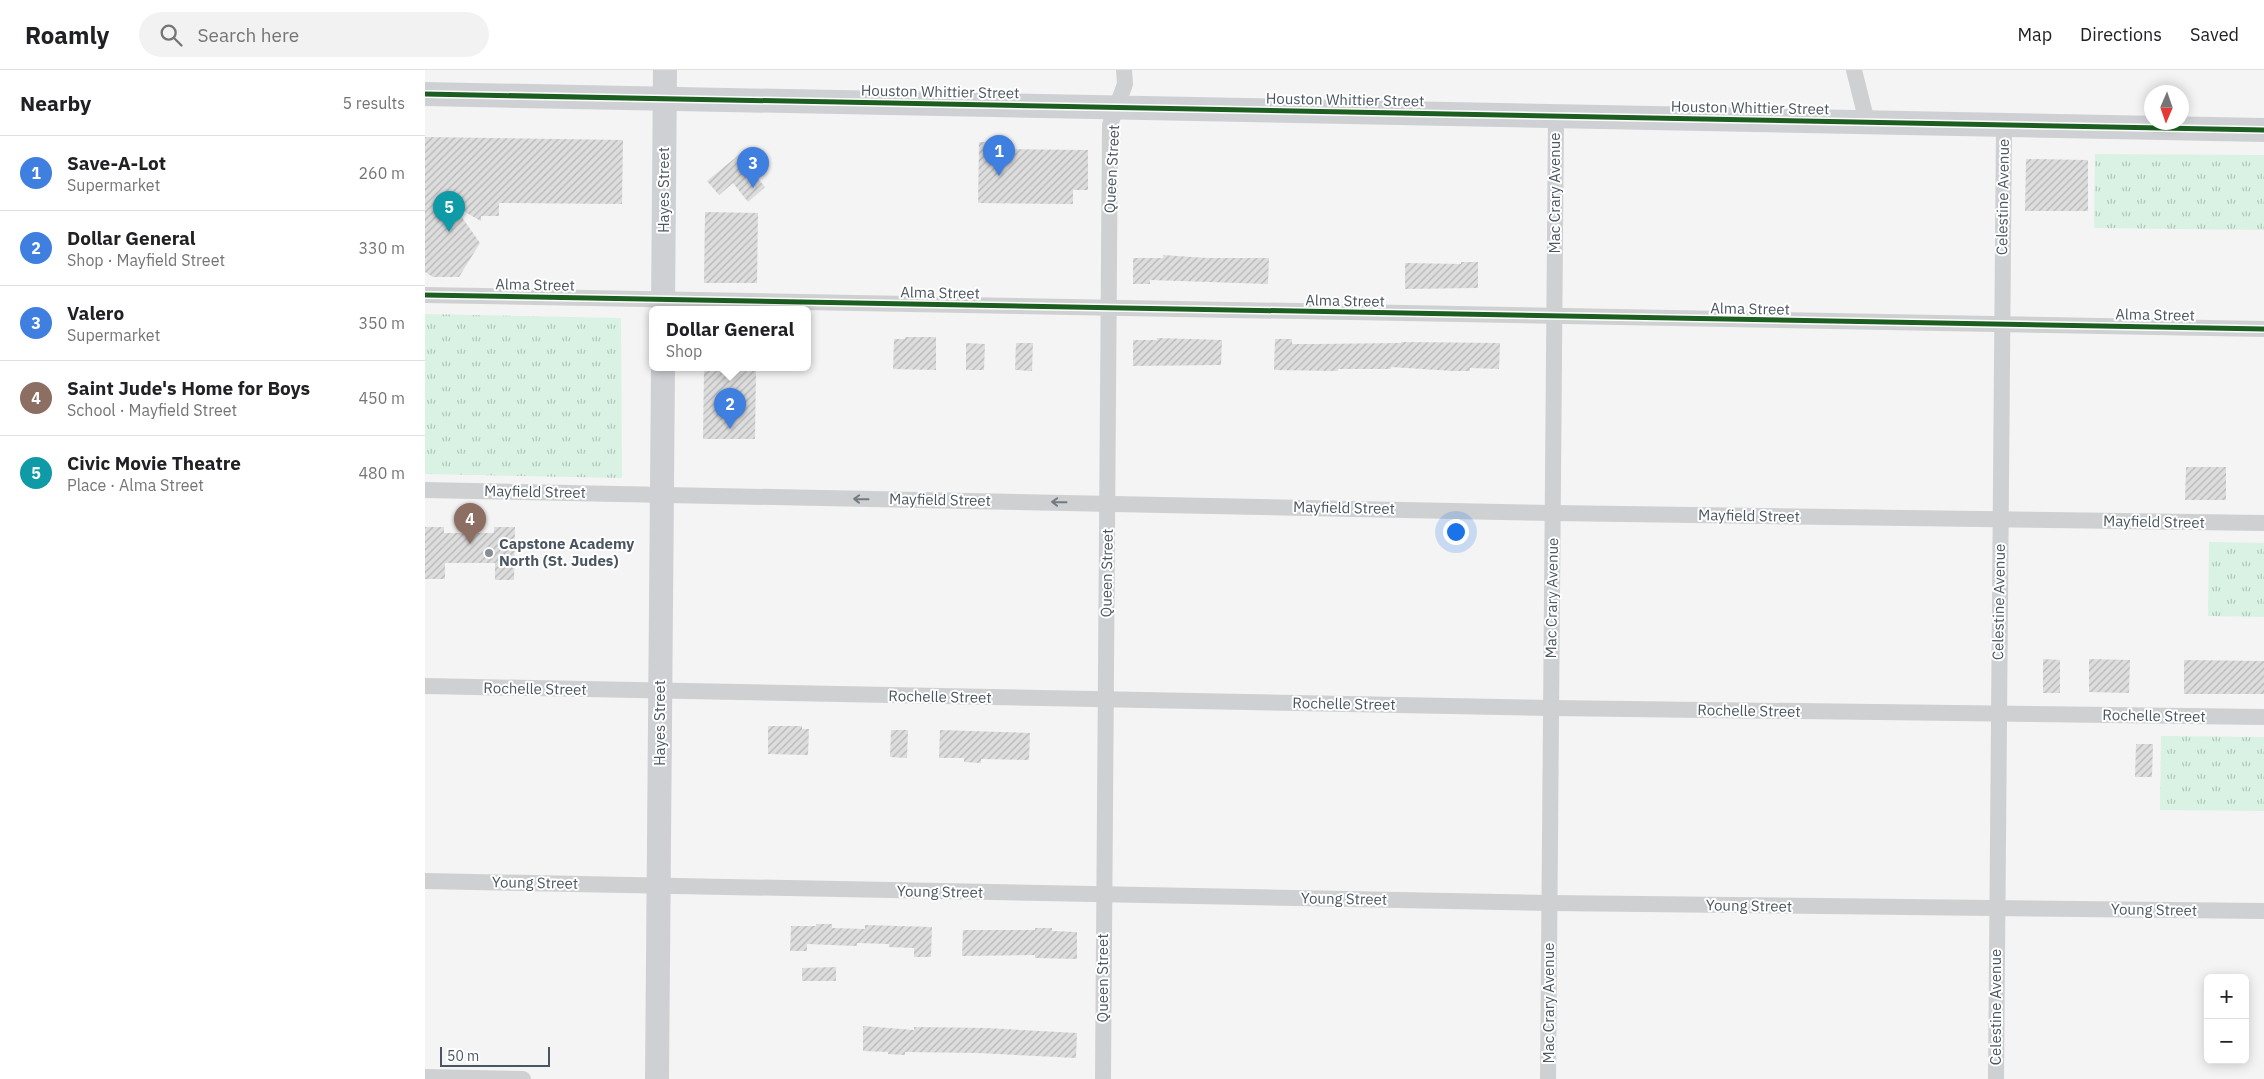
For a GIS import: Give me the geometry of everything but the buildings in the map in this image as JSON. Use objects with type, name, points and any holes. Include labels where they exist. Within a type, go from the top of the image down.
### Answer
[{"type":"street","name":"Hayes Street","points":[[663,305],[665,70]]},
{"type":"street","name":"Queen Street","points":[[1103,1079],[1110,125],[1118,108],[1125,84],[1124,70]]},
{"type":"street","points":[[1854,70],[1867,122]]},
{"type":"street","name":"Houston Whittier Street","points":[[425,94],[461,93],[665,99],[2264,130]]},
{"type":"street","name":"Mac Crary Avenue","points":[[1548,1079],[1556,116]]},
{"type":"street","name":"Celestine Avenue","points":[[1996,1079],[2004,125]]},
{"type":"street","name":"Alma Street","points":[[425,295],[663,305],[774,306]]},
{"type":"street","name":"Alma Street","points":[[811,306],[1109,309],[2264,330]]},
{"type":"street","name":"Hayes Street","points":[[657,1079],[663,371]]},
{"type":"street","name":"Mayfield Street","points":[[425,490],[1553,513],[2264,524]]},
{"type":"street","name":"Rochelle Street","points":[[425,686],[1551,708],[2264,717]]},
{"type":"street","name":"Young Street","points":[[425,881],[1549,903],[2264,912]]},
{"type":"street","points":[[425,1077],[523,1079]]},
{"type":"green space","points":[[2095,154],[2264,155],[2264,230],[2094,228]]},
{"type":"green space","points":[[425,314],[621,318],[622,478],[425,474]]},
{"type":"green space","points":[[2209,542],[2264,543],[2264,617],[2208,616]]},
{"type":"green space","points":[[2161,736],[2264,737],[2264,811],[2160,810]]},
{"type":"cycle path","points":[[425,94],[2264,130]]},
{"type":"cycle path","points":[[425,295],[2264,329]]},
{"type":"place","name":"Save-A-Lot","points":[[999,176]]},
{"type":"place","name":"Valero","points":[[753,188]]},
{"type":"place","name":"Civic Movie Theatre","points":[[449,232]]},
{"type":"place","name":"Dollar General","points":[[730,429]]},
{"type":"place","name":"Saint Jude's Home for Boys","points":[[470,544]]},
{"type":"place","name":"Capstone Academy North (St. Judes)","points":[[489,553]]}]
